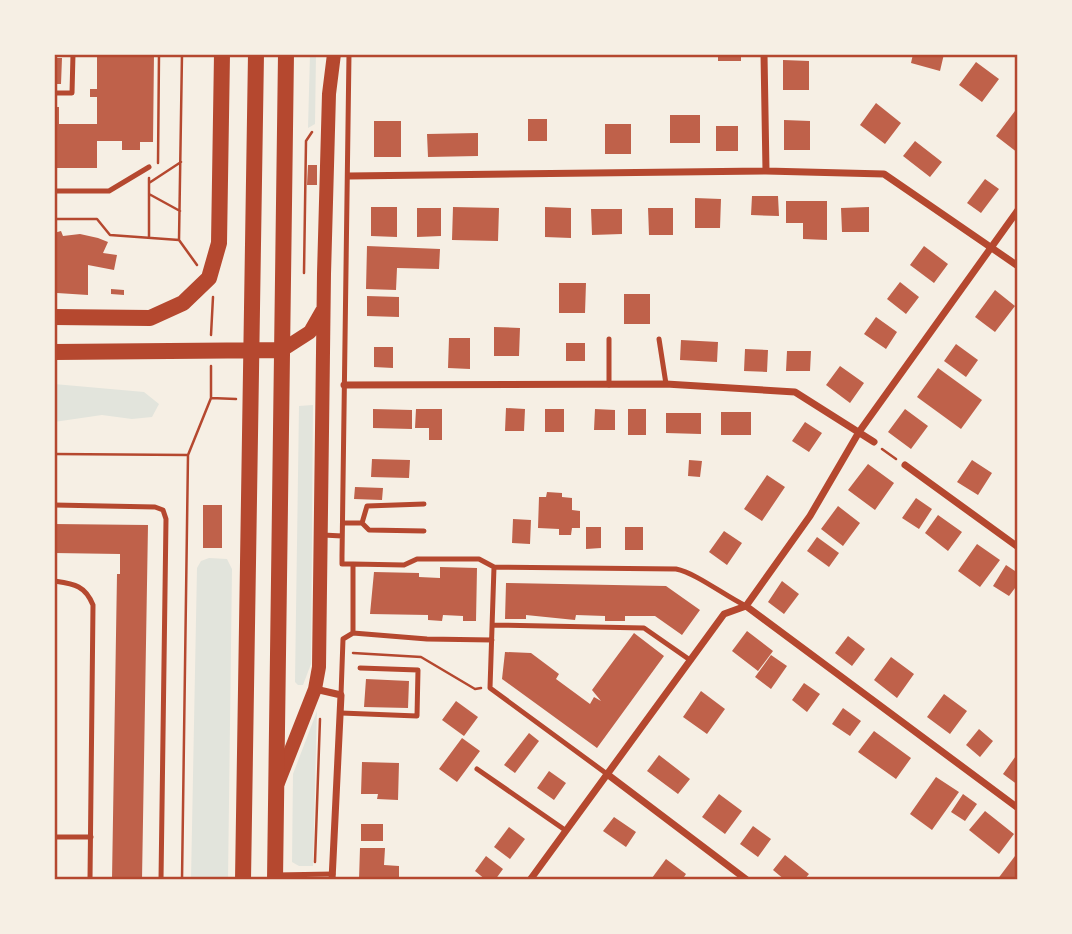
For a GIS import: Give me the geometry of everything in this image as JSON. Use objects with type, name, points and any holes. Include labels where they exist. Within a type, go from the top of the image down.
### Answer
[{"type":"main road","points":[[54,317],[142,319],[168,311],[195,294],[214,269],[219,243],[222,54]]},
{"type":"main road","points":[[243,880],[256,54]]},
{"type":"main road","points":[[275,877],[286,54]]},
{"type":"main road","points":[[276,788],[320,690],[324,305],[329,94],[334,54]]},
{"type":"main road","points":[[54,352],[282,350],[310,332],[324,305]]},
{"type":"street","points":[[764,54],[766,171]]},
{"type":"street","points":[[349,176],[766,171],[884,174],[992,245],[1018,266]]},
{"type":"street","points":[[530,880],[724,614],[746,606],[810,516],[859,432],[1018,210]]},
{"type":"street","points":[[344,385],[666,384],[795,392],[874,443]]},
{"type":"street","points":[[905,465],[1018,547]]},
{"type":"street","points":[[746,606],[1018,808]]},
{"type":"street","points":[[320,690],[341,695],[332,877]]},
{"type":"street","points":[[607,775],[747,880]]},
{"type":"lane","points":[[54,93],[72,93],[73,54]]},
{"type":"lane","points":[[349,54],[342,564],[404,565],[416,559],[480,559],[494,567],[676,569],[689,572],[713,589],[746,606]]},
{"type":"lane","points":[[54,191],[109,191],[149,167]]},
{"type":"lane","points":[[609,339],[609,386]]},
{"type":"lane","points":[[659,339],[666,384]]},
{"type":"lane","points":[[362,523],[367,506],[424,504]]},
{"type":"lane","points":[[54,505],[155,507],[163,510],[166,519],[160,880]]},
{"type":"lane","points":[[343,523],[362,523],[369,530],[424,531]]},
{"type":"lane","points":[[320,535],[342,536]]},
{"type":"lane","points":[[353,633],[354,564]]},
{"type":"lane","points":[[494,567],[490,688],[607,775]]},
{"type":"lane","points":[[54,581],[75,584],[88,591],[93,605],[90,880]]},
{"type":"lane","points":[[493,625],[644,628],[690,660]]},
{"type":"lane","points":[[341,695],[343,639],[353,633],[426,639],[492,640]]},
{"type":"lane","points":[[341,713],[417,716],[418,670],[360,668]]},
{"type":"lane","points":[[477,769],[565,830]]},
{"type":"lane","points":[[54,837],[91,837]]},
{"type":"lane","points":[[275,877],[332,877]]},
{"type":"path","points":[[149,237],[149,167],[158,162],[159,54]]},
{"type":"path","points":[[304,273],[306,141],[318,124]]},
{"type":"path","points":[[149,183],[181,162]]},
{"type":"path","points":[[149,194],[180,211]]},
{"type":"path","points":[[54,219],[97,219],[110,235],[179,240]]},
{"type":"path","points":[[182,880],[188,455],[211,398],[212,299],[215,293]]},
{"type":"path","points":[[874,443],[905,465]]},
{"type":"path","points":[[54,454],[188,455]]},
{"type":"path","points":[[314,875],[320,690]]},
{"type":"shaded area","points":[[310,54],[316,54],[315,124],[308,128]]},
{"type":"shaded area","points":[[54,384],[144,392],[159,404],[152,417],[132,419],[102,415],[54,422]]},
{"type":"shaded area","points":[[313,405],[311,664],[303,685],[298,685],[295,682],[299,406]]},
{"type":"shaded area","points":[[209,558],[227,559],[232,569],[228,880],[191,880],[197,568],[201,561]]},
{"type":"shaded area","points":[[317,711],[313,866],[299,866],[292,862],[293,774]]},
{"type":"building","points":[[97,54],[154,54],[153,142],[140,142],[140,150],[122,150],[122,141],[97,141],[97,168],[54,168],[54,107],[59,107],[59,124],[97,124],[97,97],[90,97],[90,89],[97,89]]},
{"type":"building","points":[[718,54],[741,54],[741,61],[718,61]]},
{"type":"building","points":[[913,54],[944,54],[940,71],[911,63]]},
{"type":"building","points":[[54,58],[62,58],[61,84],[54,84]]},
{"type":"building","points":[[783,60],[809,61],[809,90],[783,90]]},
{"type":"building","points":[[976,62],[999,79],[982,102],[959,85]]},
{"type":"building","points":[[876,103],[901,123],[885,144],[860,125]]},
{"type":"building","points":[[1018,107],[1018,153],[996,136]]},
{"type":"building","points":[[670,115],[700,115],[700,143],[670,143]]},
{"type":"building","points":[[528,119],[547,119],[547,141],[528,141]]},
{"type":"building","points":[[784,120],[810,121],[810,150],[784,150]]},
{"type":"building","points":[[374,121],[401,121],[401,157],[374,157]]},
{"type":"building","points":[[605,124],[631,124],[631,154],[605,154]]},
{"type":"building","points":[[716,126],[738,126],[738,151],[716,151]]},
{"type":"building","points":[[478,133],[478,156],[428,157],[427,134]]},
{"type":"building","points":[[915,141],[942,162],[930,177],[903,156]]},
{"type":"building","points":[[308,165],[317,165],[317,185],[307,185]]},
{"type":"building","points":[[985,179],[999,189],[981,213],[967,203]]},
{"type":"building","points":[[752,196],[778,196],[779,216],[751,215]]},
{"type":"building","points":[[695,198],[721,199],[720,228],[695,228]]},
{"type":"building","points":[[786,201],[827,201],[827,240],[803,239],[803,223],[786,223]]},
{"type":"building","points":[[371,207],[397,207],[397,237],[371,236]]},
{"type":"building","points":[[453,207],[499,208],[498,241],[452,240]]},
{"type":"building","points":[[545,207],[571,208],[571,238],[545,237]]},
{"type":"building","points":[[869,207],[869,232],[842,232],[841,208]]},
{"type":"building","points":[[417,208],[441,208],[441,236],[417,237]]},
{"type":"building","points":[[648,208],[673,208],[673,235],[649,235]]},
{"type":"building","points":[[591,209],[622,209],[622,234],[592,235]]},
{"type":"building","points":[[61,231],[63,236],[80,234],[108,242],[103,253],[117,255],[114,270],[88,265],[88,295],[57,293],[54,233]]},
{"type":"building","points":[[367,246],[440,249],[439,269],[397,268],[396,290],[366,289]]},
{"type":"building","points":[[924,246],[948,264],[934,283],[910,265]]},
{"type":"building","points":[[900,282],[919,297],[906,314],[887,299]]},
{"type":"building","points":[[559,283],[586,283],[585,313],[559,313]]},
{"type":"building","points":[[111,289],[124,290],[124,295],[111,294]]},
{"type":"building","points":[[995,290],[1015,306],[995,332],[975,317]]},
{"type":"building","points":[[624,294],[650,294],[650,324],[624,324]]},
{"type":"building","points":[[367,296],[399,297],[399,317],[367,316]]},
{"type":"building","points":[[876,317],[897,332],[886,349],[864,334]]},
{"type":"building","points":[[494,327],[520,328],[519,356],[494,356]]},
{"type":"building","points":[[449,338],[470,338],[470,369],[448,368]]},
{"type":"building","points":[[681,340],[718,342],[717,362],[680,360]]},
{"type":"building","points":[[566,343],[585,343],[585,361],[566,361]]},
{"type":"building","points":[[956,344],[978,360],[966,377],[944,361]]},
{"type":"building","points":[[374,347],[393,347],[393,368],[374,367]]},
{"type":"building","points":[[745,349],[768,350],[767,372],[744,371]]},
{"type":"building","points":[[787,351],[811,351],[810,371],[786,371]]},
{"type":"building","points":[[840,366],[864,383],[850,403],[826,385]]},
{"type":"building","points":[[938,368],[982,400],[961,429],[917,397]]},
{"type":"building","points":[[506,408],[525,409],[524,431],[505,431]]},
{"type":"building","points":[[373,409],[412,410],[412,429],[373,428]]},
{"type":"building","points":[[416,409],[442,409],[442,440],[429,440],[429,428],[415,428]]},
{"type":"building","points":[[545,409],[564,409],[564,432],[545,432]]},
{"type":"building","points":[[595,409],[615,410],[615,430],[594,430]]},
{"type":"building","points":[[628,409],[646,409],[646,435],[628,435]]},
{"type":"building","points":[[905,409],[928,426],[911,449],[888,432]]},
{"type":"building","points":[[721,412],[751,412],[751,435],[721,435]]},
{"type":"building","points":[[666,413],[701,413],[701,434],[666,433]]},
{"type":"building","points":[[805,422],[822,433],[809,452],[792,441]]},
{"type":"building","points":[[372,459],[410,460],[409,478],[371,477]]},
{"type":"building","points":[[689,460],[702,461],[700,477],[688,476]]},
{"type":"building","points":[[972,460],[992,473],[978,495],[957,482]]},
{"type":"building","points":[[868,464],[894,483],[875,510],[848,490]]},
{"type":"building","points":[[767,475],[785,487],[762,521],[744,509]]},
{"type":"building","points":[[355,487],[383,488],[382,500],[354,499]]},
{"type":"building","points":[[547,492],[562,493],[562,497],[572,498],[572,510],[580,511],[580,528],[572,528],[571,535],[559,535],[559,529],[538,528],[539,497],[546,497]]},
{"type":"building","points":[[916,498],[932,509],[919,529],[902,518]]},
{"type":"building","points":[[203,505],[222,505],[222,548],[203,548]]},
{"type":"building","points":[[838,506],[860,523],[843,546],[821,529]]},
{"type":"building","points":[[938,515],[962,532],[948,551],[925,533]]},
{"type":"building","points":[[513,519],[531,520],[530,544],[512,543]]},
{"type":"building","points":[[54,524],[148,525],[142,880],[112,880],[117,574],[120,574],[120,554],[54,553]]},
{"type":"building","points":[[586,527],[601,527],[601,548],[586,549]]},
{"type":"building","points":[[625,527],[643,527],[643,550],[625,550]]},
{"type":"building","points":[[724,531],[742,543],[727,565],[709,552]]},
{"type":"building","points":[[817,537],[839,553],[829,567],[807,551]]},
{"type":"building","points":[[977,544],[1000,560],[980,587],[958,571]]},
{"type":"building","points":[[1006,565],[1018,573],[1018,584],[1009,596],[993,586]]},
{"type":"building","points":[[440,567],[477,568],[476,621],[463,621],[463,616],[443,615],[442,621],[428,620],[428,615],[370,614],[374,572],[419,573],[419,577],[440,578]]},
{"type":"building","points":[[782,581],[799,594],[784,614],[768,602]]},
{"type":"building","points":[[506,583],[666,586],[700,610],[682,635],[655,616],[625,616],[625,621],[605,621],[605,616],[576,615],[575,620],[526,615],[526,619],[505,619]]},
{"type":"building","points":[[747,631],[773,651],[758,671],[732,651]]},
{"type":"building","points":[[634,633],[664,656],[597,748],[502,679],[505,652],[531,653],[559,674],[556,679],[590,704],[594,697],[601,701],[592,690]]},
{"type":"building","points":[[848,636],[865,649],[852,666],[835,653]]},
{"type":"building","points":[[771,655],[787,666],[771,689],[755,677]]},
{"type":"building","points":[[891,657],[914,674],[897,698],[874,680]]},
{"type":"building","points":[[366,679],[409,681],[408,708],[364,707]]},
{"type":"building","points":[[804,683],[820,694],[807,712],[792,700]]},
{"type":"building","points":[[701,691],[725,709],[707,734],[683,717]]},
{"type":"building","points":[[944,694],[967,711],[950,734],[927,717]]},
{"type":"building","points":[[456,701],[478,717],[464,736],[442,720]]},
{"type":"building","points":[[843,708],[861,721],[850,736],[832,724]]},
{"type":"building","points":[[979,729],[993,741],[980,757],[966,745]]},
{"type":"building","points":[[874,731],[911,758],[896,779],[858,752]]},
{"type":"building","points":[[529,733],[539,741],[515,773],[504,765]]},
{"type":"building","points":[[462,738],[480,751],[457,782],[439,769]]},
{"type":"building","points":[[1018,753],[1018,785],[1003,774]]},
{"type":"building","points":[[659,755],[690,779],[678,794],[647,771]]},
{"type":"building","points":[[362,762],[399,763],[398,800],[377,799],[378,794],[361,794]]},
{"type":"building","points":[[549,771],[566,783],[554,800],[537,788]]},
{"type":"building","points":[[936,777],[959,792],[932,830],[910,814]]},
{"type":"building","points":[[719,794],[742,811],[725,834],[702,817]]},
{"type":"building","points":[[963,794],[977,804],[965,821],[951,812]]},
{"type":"building","points":[[985,811],[1014,834],[999,854],[969,830]]},
{"type":"building","points":[[614,817],[636,832],[626,847],[603,831]]},
{"type":"building","points":[[361,824],[383,824],[383,841],[361,841]]},
{"type":"building","points":[[753,826],[771,839],[758,857],[740,844]]},
{"type":"building","points":[[509,827],[525,839],[510,859],[494,847]]},
{"type":"building","points":[[360,848],[385,848],[384,865],[399,866],[399,880],[359,880]]},
{"type":"building","points":[[1018,852],[1018,880],[997,880]]},
{"type":"building","points":[[785,855],[809,874],[804,880],[785,880],[773,870]]},
{"type":"building","points":[[486,856],[503,869],[495,880],[486,880],[475,871]]},
{"type":"building","points":[[666,859],[686,874],[682,880],[652,878]]}]
